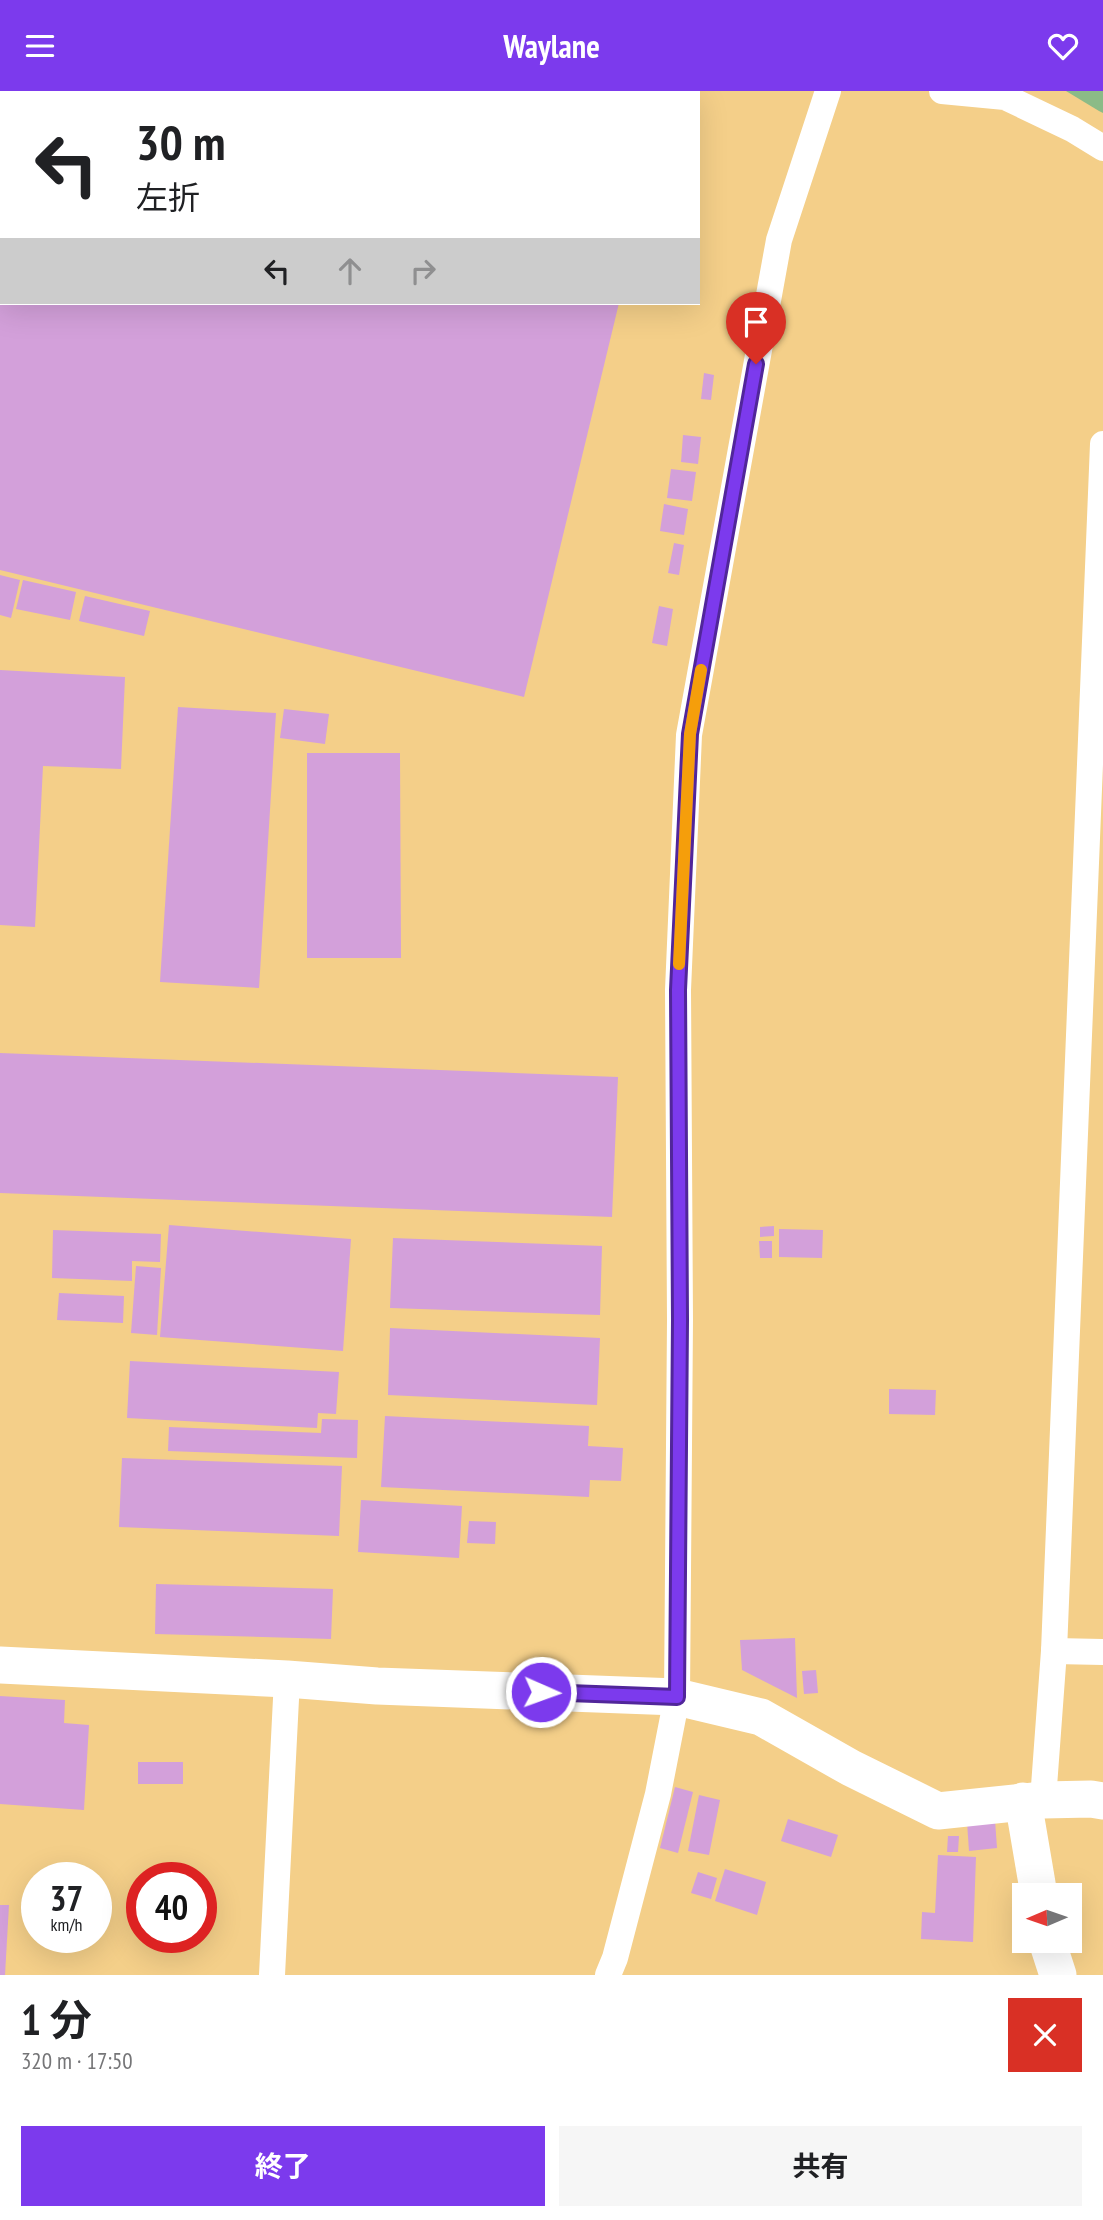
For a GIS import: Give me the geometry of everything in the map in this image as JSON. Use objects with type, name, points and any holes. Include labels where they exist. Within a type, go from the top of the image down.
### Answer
[{"type":"street","points":[[608,1975],[615,1958],[658,1794],[677,1697],[680,1320],[678,990],[690,734],[779,240],[828,91]]},
{"type":"street","points":[[942,91],[1005,97],[1072,129],[1103,148]]},
{"type":"street","points":[[1037,1883],[1033,1801],[1054,1651],[1103,445]]},
{"type":"street","points":[[1054,1651],[1103,1652]]},
{"type":"street","points":[[0,1665],[377,1686],[677,1697],[761,1717],[851,1768],[938,1811],[1033,1801],[1103,1801]]},
{"type":"street","points":[[272,1975],[287,1679]]},
{"type":"street","points":[[1051,1953],[1058,1975]]},
{"type":"green space","points":[[1066,91],[1103,91],[1103,113],[1099,111]]},
{"type":"building","points":[[0,305],[619,305],[524,697],[0,570]]},
{"type":"building","points":[[704,373],[714,375],[711,400],[701,399]]},
{"type":"building","points":[[683,435],[701,437],[698,464],[681,462]]},
{"type":"building","points":[[671,469],[696,472],[692,501],[667,498]]},
{"type":"building","points":[[664,504],[688,509],[684,535],[660,531]]},
{"type":"building","points":[[674,543],[684,545],[679,575],[668,573]]},
{"type":"building","points":[[0,575],[20,580],[11,618],[0,615]]},
{"type":"building","points":[[23,580],[76,592],[70,620],[16,609]]},
{"type":"building","points":[[85,596],[150,611],[144,636],[79,621]]},
{"type":"building","points":[[659,606],[673,609],[667,646],[652,643]]},
{"type":"building","points":[[0,670],[125,677],[121,769],[43,766],[35,927],[0,925]]},
{"type":"building","points":[[178,707],[276,713],[259,988],[160,982]]},
{"type":"building","points":[[284,709],[329,714],[325,744],[280,738]]},
{"type":"building","points":[[307,753],[400,753],[401,958],[307,958]]},
{"type":"building","points":[[0,1053],[618,1077],[612,1217],[0,1193]]},
{"type":"building","points":[[169,1225],[351,1239],[343,1351],[160,1337]]},
{"type":"building","points":[[774,1226],[774,1236],[760,1237],[760,1227]]},
{"type":"building","points":[[779,1229],[823,1230],[822,1258],[779,1257]]},
{"type":"building","points":[[53,1230],[161,1234],[160,1262],[132,1261],[132,1281],[52,1278]]},
{"type":"building","points":[[393,1238],[602,1246],[600,1315],[390,1308]]},
{"type":"building","points":[[759,1241],[772,1241],[772,1258],[760,1258]]},
{"type":"building","points":[[136,1266],[161,1268],[157,1335],[131,1333]]},
{"type":"building","points":[[59,1293],[124,1296],[123,1323],[57,1320]]},
{"type":"building","points":[[390,1328],[600,1338],[597,1405],[388,1395]]},
{"type":"building","points":[[130,1361],[339,1372],[336,1414],[318,1413],[317,1428],[127,1418]]},
{"type":"building","points":[[889,1389],[936,1390],[935,1415],[889,1414]]},
{"type":"building","points":[[385,1416],[589,1426],[588,1446],[623,1448],[621,1481],[590,1480],[589,1497],[381,1487]]},
{"type":"building","points":[[322,1419],[358,1420],[357,1458],[168,1451],[169,1427],[321,1433]]},
{"type":"building","points":[[122,1458],[342,1466],[339,1536],[119,1527]]},
{"type":"building","points":[[361,1500],[462,1506],[459,1558],[358,1552]]},
{"type":"building","points":[[469,1521],[496,1522],[495,1544],[467,1543]]},
{"type":"building","points":[[156,1584],[333,1589],[331,1639],[155,1634]]},
{"type":"building","points":[[795,1638],[797,1698],[742,1670],[740,1640]]},
{"type":"building","points":[[816,1670],[818,1693],[804,1694],[802,1671]]},
{"type":"building","points":[[0,1696],[65,1700],[64,1723],[89,1725],[84,1810],[0,1804]]},
{"type":"building","points":[[138,1762],[183,1762],[183,1784],[138,1784]]},
{"type":"building","points":[[675,1787],[693,1792],[678,1853],[660,1848]]},
{"type":"building","points":[[699,1795],[720,1800],[709,1855],[688,1851]]},
{"type":"building","points":[[788,1819],[838,1835],[831,1857],[781,1841]]},
{"type":"building","points":[[995,1820],[997,1848],[969,1851],[967,1822]]},
{"type":"building","points":[[948,1836],[959,1836],[958,1852],[947,1852]]},
{"type":"building","points":[[938,1855],[976,1857],[973,1942],[921,1939],[922,1912],[935,1913]]},
{"type":"building","points":[[725,1869],[766,1882],[757,1915],[715,1901]]},
{"type":"building","points":[[698,1872],[717,1878],[711,1899],[691,1893]]},
{"type":"building","points":[[0,1905],[9,1905],[5,1975],[0,1975]]},
{"type":"slow traffic","points":[[679,964],[690,734],[701,670]]},
{"type":"route","points":[[541,1692],[677,1697],[680,1320],[678,990],[690,734],[756,364]]}]
